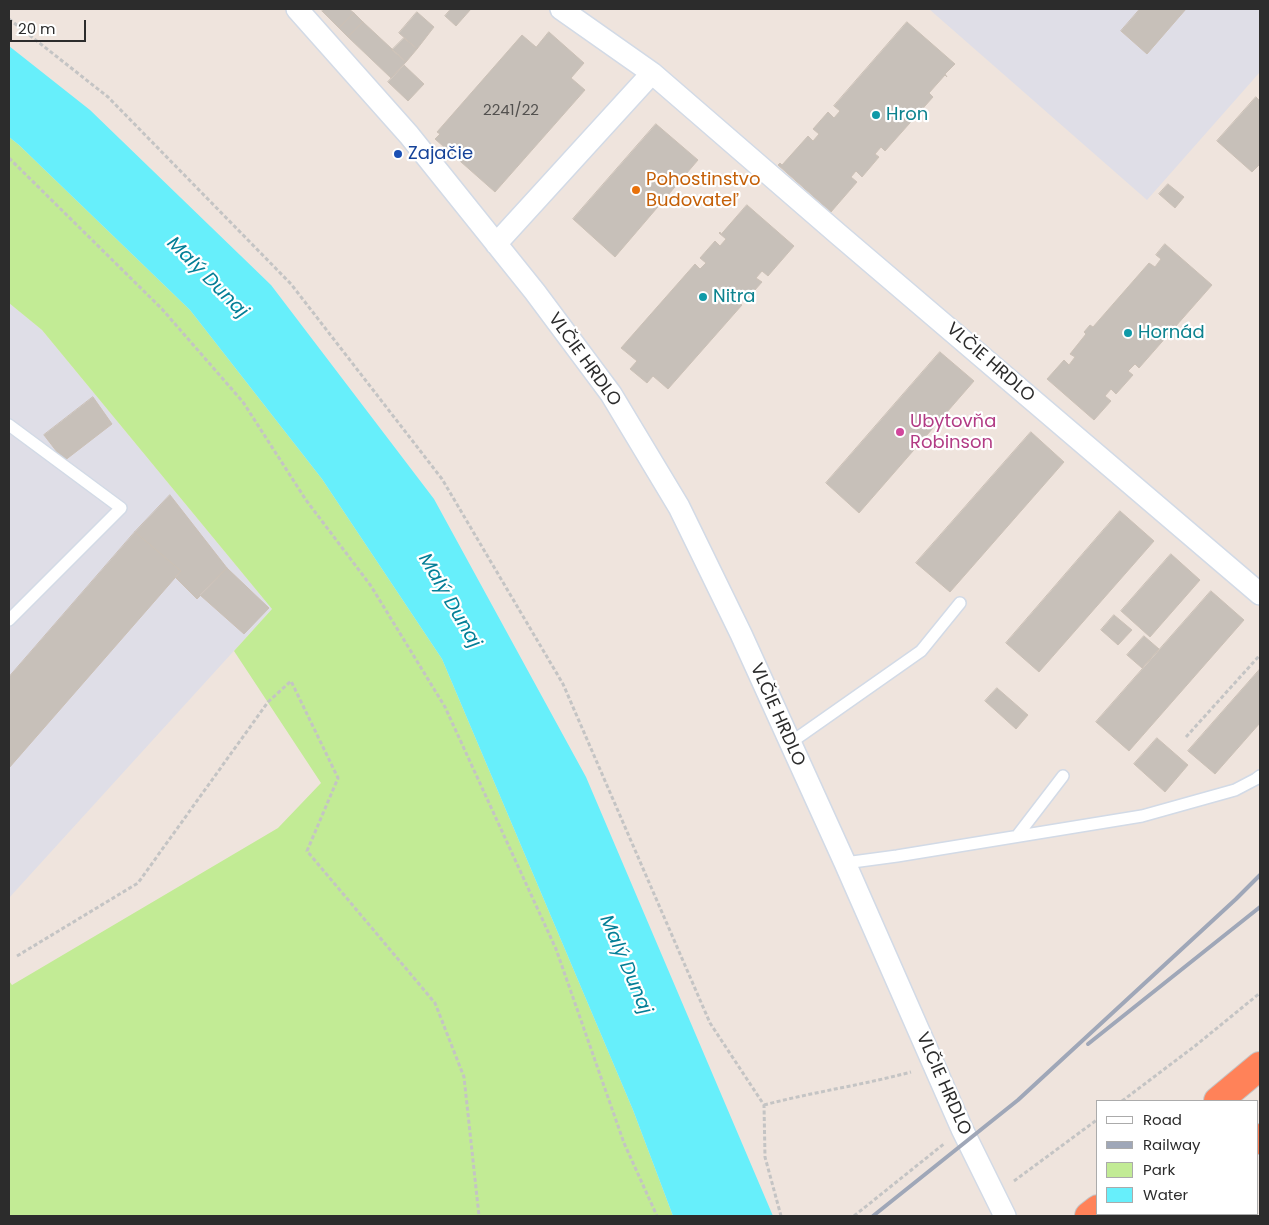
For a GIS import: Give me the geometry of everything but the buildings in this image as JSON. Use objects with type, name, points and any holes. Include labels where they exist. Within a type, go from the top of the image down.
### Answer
[{"type":"highway","points":[[1219,1100],[1260,1066]]},
{"type":"street","name":"VLČIE HRDLO","points":[[297,9],[409,135],[534,292],[611,394],[679,507],[741,634],[845,863],[962,1129],[1005,1216]]},
{"type":"street","name":"VLČIE HRDLO","points":[[561,9],[652,73],[1260,594]]},
{"type":"street","points":[[496,244],[652,73]]},
{"type":"lane","points":[[9,425],[121,508],[9,620]]},
{"type":"lane","points":[[790,743],[921,651],[960,604]]},
{"type":"lane","points":[[1017,836],[1063,776]]},
{"type":"lane","points":[[845,863],[1142,816],[1235,790],[1260,776]]},
{"type":"path","points":[[9,19],[108,97],[291,284],[442,479],[563,684],[710,1024],[764,1105],[765,1157],[780,1216]]},
{"type":"path","points":[[9,158],[162,308],[243,402],[306,500],[371,586],[446,707],[552,940],[624,1143],[657,1216]]},
{"type":"path","points":[[1186,738],[1260,655]]},
{"type":"path","points":[[17,956],[138,884],[268,702],[290,681],[338,778],[307,851],[435,1003],[464,1077],[479,1216]]},
{"type":"path","points":[[1123,1100],[1195,1046],[1260,993]]},
{"type":"path","points":[[764,1105],[880,1080],[934,1066]]},
{"type":"path","points":[[995,1196],[1096,1120]]},
{"type":"path","points":[[854,1216],[962,1129]]},
{"type":"shaded area","points":[[929,9],[1260,9],[1260,72],[1147,200]]},
{"type":"shaded area","points":[[9,303],[42,330],[272,609],[9,898]]},
{"type":"green space","points":[[9,137],[190,310],[322,479],[442,659],[633,1110],[673,1216],[9,1216],[9,981],[12,985],[278,828],[321,783],[234,651],[272,609],[42,330],[9,303]]},
{"type":"water","name":"Malý Dunaj","points":[[9,46],[90,110],[271,285],[434,499],[586,777],[773,1216],[673,1216],[633,1110],[442,659],[322,479],[190,310],[9,137]]},
{"type":"railway","points":[[873,1216],[1018,1100],[1260,875]]},
{"type":"railway","points":[[1088,1044],[1260,907]]},
{"type":"place","name":"Hron","points":[[876,115]]},
{"type":"place","name":"Zajačie","points":[[398,154]]},
{"type":"place","name":"Pohostinstvo Budovateľ","points":[[636,190]]},
{"type":"place","name":"Nitra","points":[[703,297]]},
{"type":"place","name":"Hornád","points":[[1128,333]]},
{"type":"place","name":"Ubytovňa Robinson","points":[[900,432]]}]
